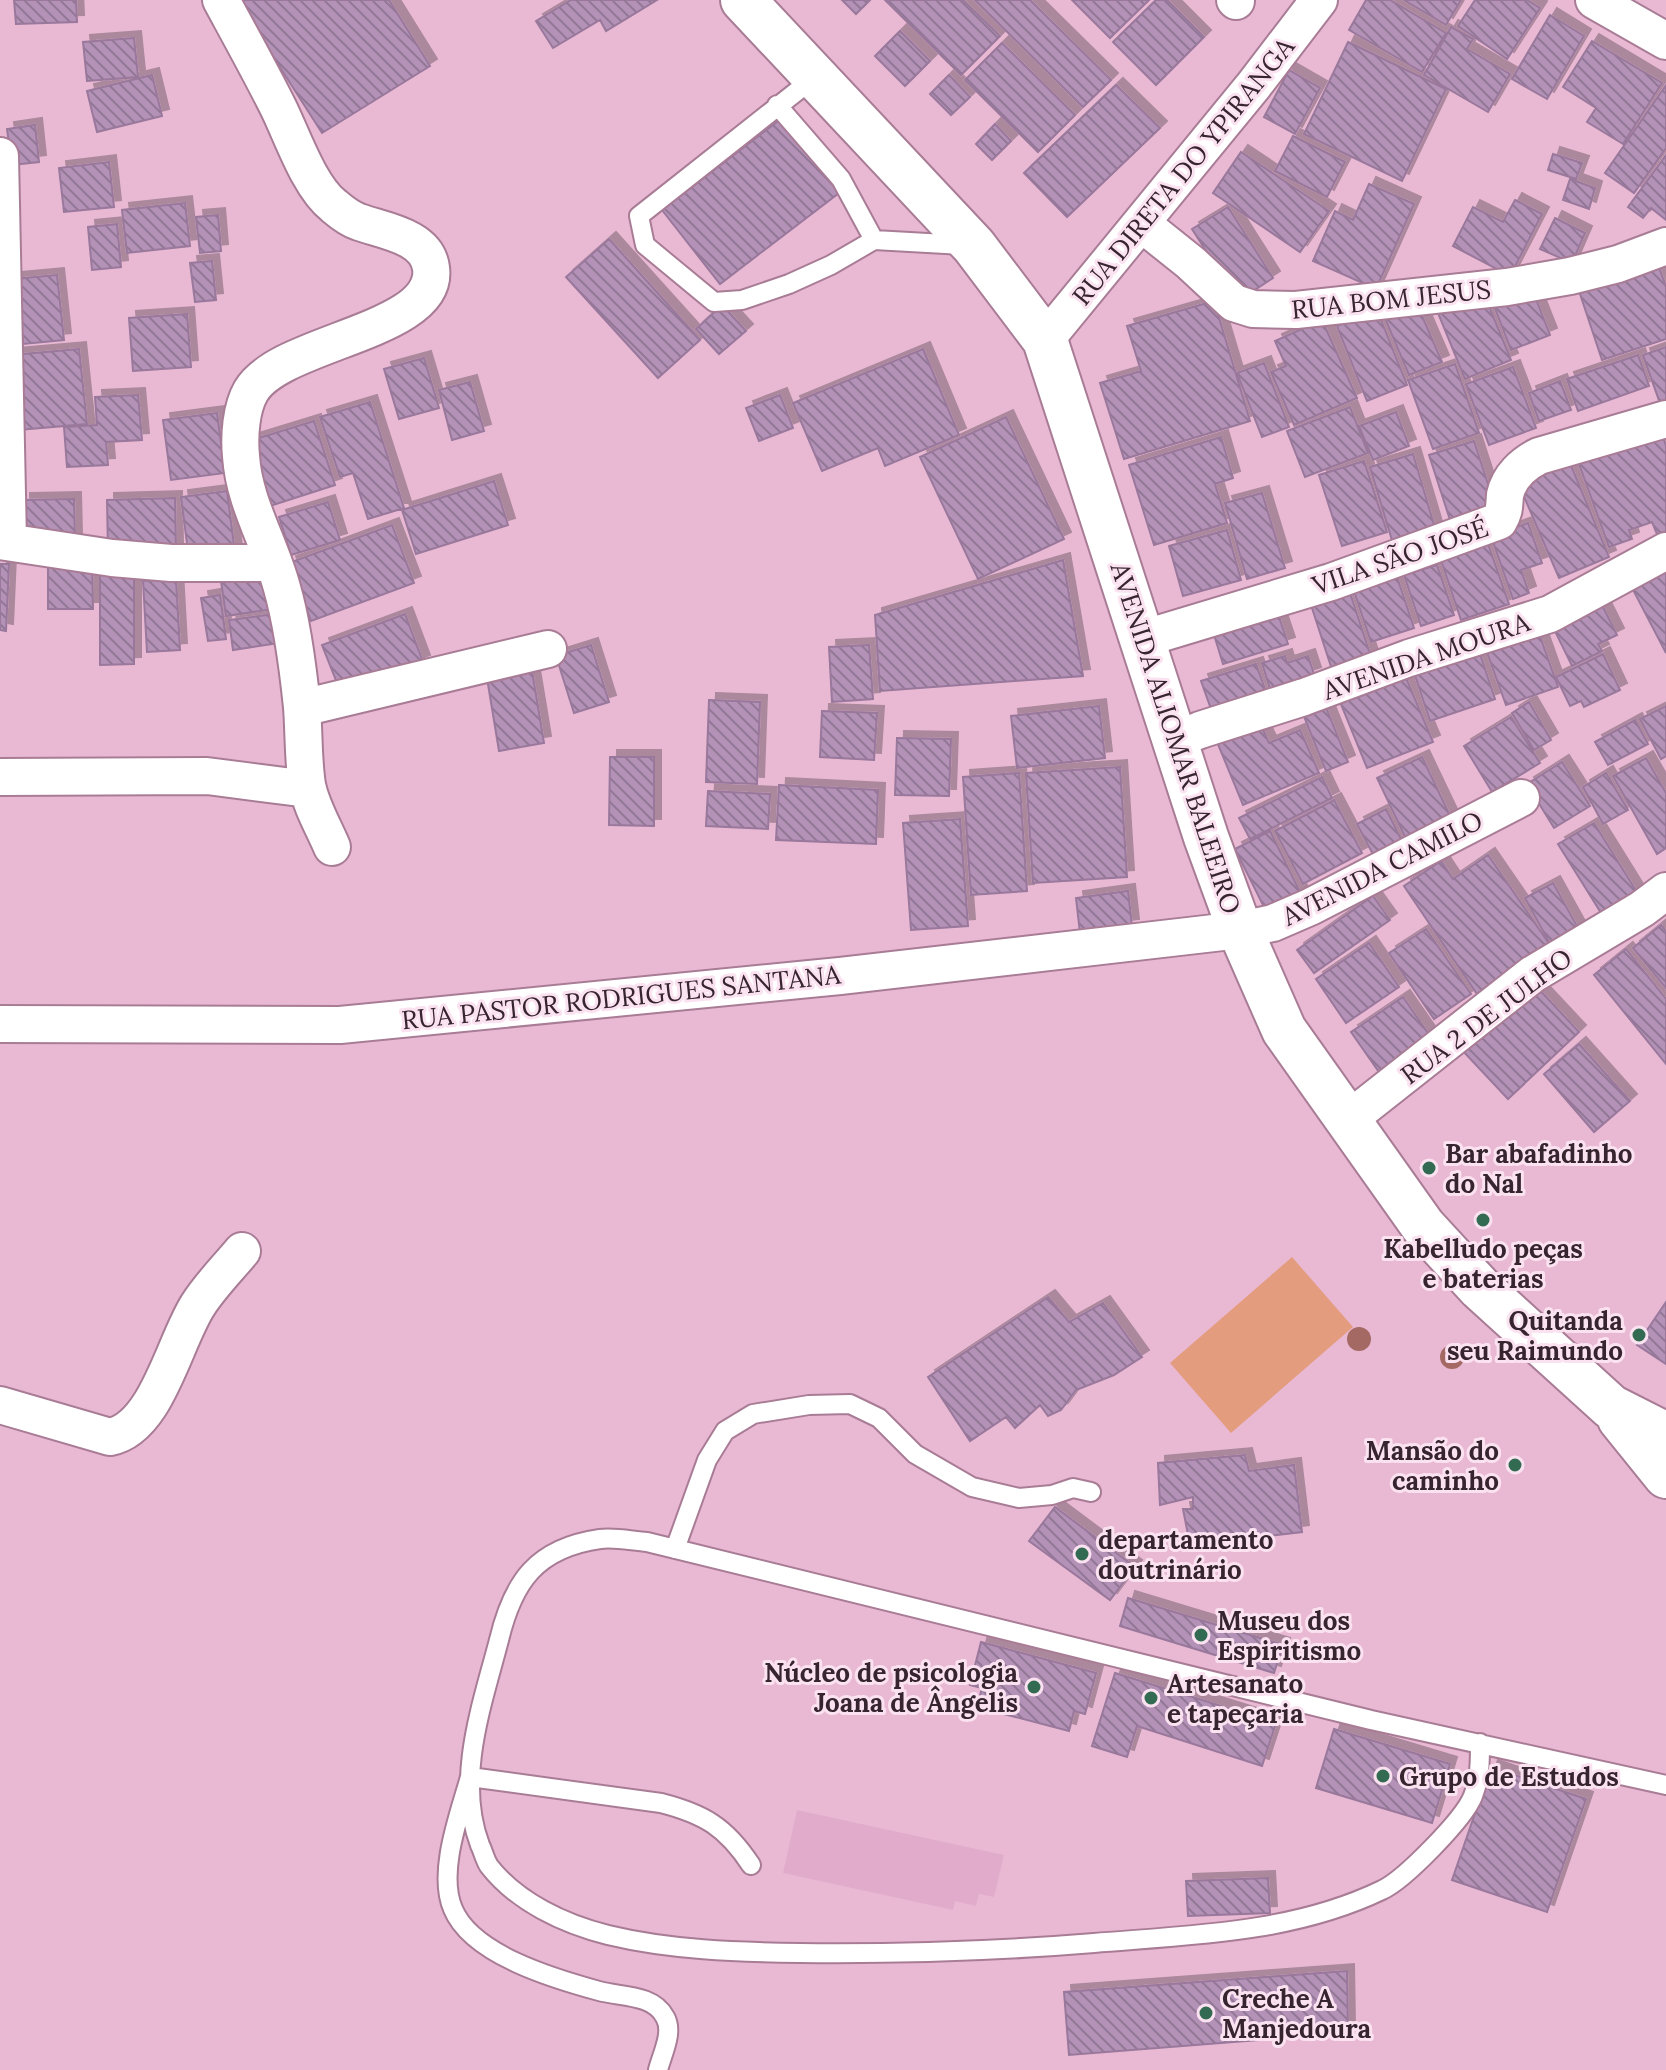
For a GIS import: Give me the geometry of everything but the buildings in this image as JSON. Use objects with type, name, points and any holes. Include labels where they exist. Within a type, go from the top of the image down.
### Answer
[{"type":"main road","name":"AVENIDA ALIOMAR BALEEIRO","points":[[743,0],[974,246],[1045,340],[1206,837],[1240,930],[1284,1030],[1423,1226],[1480,1288],[1611,1407],[1666,1435]]},
{"type":"main road","points":[[1611,1407],[1666,1476]]},
{"type":"street","points":[[221,0],[273,96],[316,185],[331,205],[356,221],[414,242],[429,256],[432,272],[428,289],[420,302],[384,324],[348,336],[271,370],[252,390],[243,414],[240,455],[256,522],[282,587],[302,708],[308,789],[332,847]]},
{"type":"street","name":"RUA DIRETA DO YPIRANGA","points":[[1045,340],[1254,85],[1319,0]]},
{"type":"street","points":[[1594,0],[1666,41]]},
{"type":"street","points":[[0,156],[4,542],[112,558],[171,563],[273,563]]},
{"type":"street","name":"RUA BOM JESUS","points":[[1141,223],[1234,303],[1253,309],[1296,310],[1507,287],[1618,264],[1666,246]]},
{"type":"street","name":"VILA SÃO JOSÉ","points":[[1142,639],[1331,582],[1499,521],[1505,510],[1505,495],[1512,479],[1524,464],[1539,456],[1666,419]]},
{"type":"street","name":"AVENIDA MOURA","points":[[1176,740],[1409,658],[1550,614],[1666,551]]},
{"type":"street","points":[[302,708],[548,649]]},
{"type":"street","points":[[0,777],[207,776],[308,789]]},
{"type":"street","name":"AVENIDA CAMILO","points":[[1240,930],[1273,923],[1310,907],[1521,798]]},
{"type":"street","name":"RUA 2 DE JULHO","points":[[1349,1119],[1533,974],[1642,909],[1666,891]]},
{"type":"street","name":"RUA PASTOR RODRIGUES SANTANA","points":[[0,1024],[340,1025],[840,976],[1240,930]]},
{"type":"street","points":[[0,1405],[110,1437],[123,1434],[148,1408],[199,1302],[242,1251]]},
{"type":"lane","points":[[815,77],[639,216],[645,245],[714,302],[742,300],[789,284],[831,265],[874,240],[974,246]]},
{"type":"lane","points":[[777,105],[841,179],[874,240]]},
{"type":"lane","points":[[675,1549],[707,1460],[725,1431],[753,1414],[809,1405],[850,1404],[879,1418],[915,1454],[972,1487],[1019,1498],[1052,1495],[1073,1488],[1091,1492]]},
{"type":"lane","points":[[658,2070],[669,2033],[666,2018],[655,2006],[633,1997],[601,1992],[535,1971],[497,1952],[470,1933],[453,1908],[448,1880],[452,1840],[470,1777],[476,1730],[504,1619],[516,1589],[532,1568],[564,1549],[602,1539],[647,1542],[1356,1716],[1666,1785]]},
{"type":"lane","points":[[470,1777],[474,1829],[488,1864],[520,1895],[561,1920],[607,1935],[669,1946],[763,1952],[950,1951],[1184,1936],[1288,1923],[1335,1910],[1387,1888],[1442,1838],[1472,1801],[1481,1768],[1480,1743]]},
{"type":"lane","points":[[470,1777],[661,1803],[689,1810],[714,1823],[734,1840],[751,1865]]},
{"type":"shaded area","points":[[1292,1257],[1353,1327],[1231,1433],[1170,1363]]},
{"type":"shaded area","points":[[797,1810],[1004,1855],[994,1897],[979,1894],[976,1906],[955,1901],[953,1910],[783,1873]]},
{"type":"place","name":"Bar abafadinho do Nal","points":[[1429,1168]]},
{"type":"place","name":"Kabelludo peças e baterias","points":[[1483,1220]]},
{"type":"place","name":"Quitanda seu Raimundo","points":[[1639,1335]]},
{"type":"place","name":"Mansão do caminho","points":[[1515,1465]]},
{"type":"place","name":"departamento doutrinário","points":[[1082,1554]]},
{"type":"place","name":"Museu dos Espiritismo","points":[[1201,1635]]},
{"type":"place","name":"Núcleo de psicologia Joana de Ângelis","points":[[1034,1687]]},
{"type":"place","name":"Artesanato e tapeçaria","points":[[1151,1698]]},
{"type":"place","name":"Grupo de Estudos","points":[[1383,1776]]},
{"type":"place","name":"Creche A Manjedoura","points":[[1206,2013]]}]
